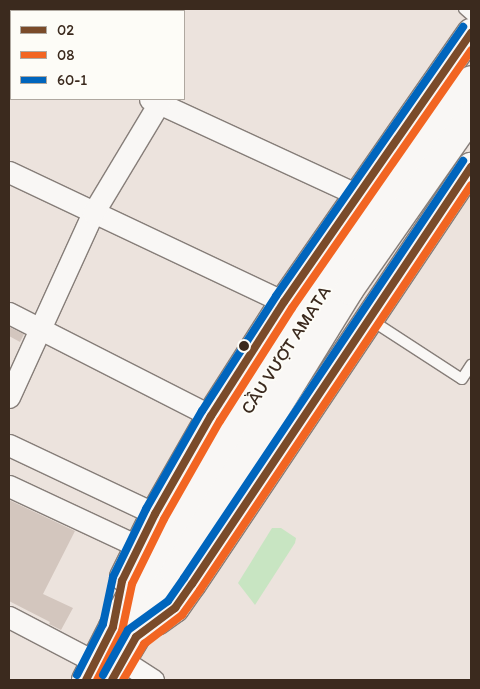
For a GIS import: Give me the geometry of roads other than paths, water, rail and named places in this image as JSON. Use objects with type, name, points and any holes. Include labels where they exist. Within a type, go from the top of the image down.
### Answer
[{"type":"highway","points":[[471,33],[284,302],[211,416],[155,514],[154,561],[122,581],[124,632],[174,608],[471,167]]},
{"type":"highway","name":"CẦU VƯỢT AMATA","points":[[104,671],[124,632],[154,561],[292,338],[471,80]]},
{"type":"highway","name":"CẦU VƯỢT AMATA","points":[[154,561],[349,290],[471,116]]},
{"type":"street","points":[[9,397],[93,213],[154,101],[358,196]]},
{"type":"street","points":[[9,172],[284,302]]},
{"type":"street","points":[[9,313],[211,416]]},
{"type":"street","points":[[9,445],[155,514]]},
{"type":"street","points":[[9,486],[154,561]]},
{"type":"street","points":[[9,617],[104,671],[153,680]]},
{"type":"lane","points":[[464,9],[471,15]]},
{"type":"lane","points":[[370,319],[462,379],[471,366]]}]
